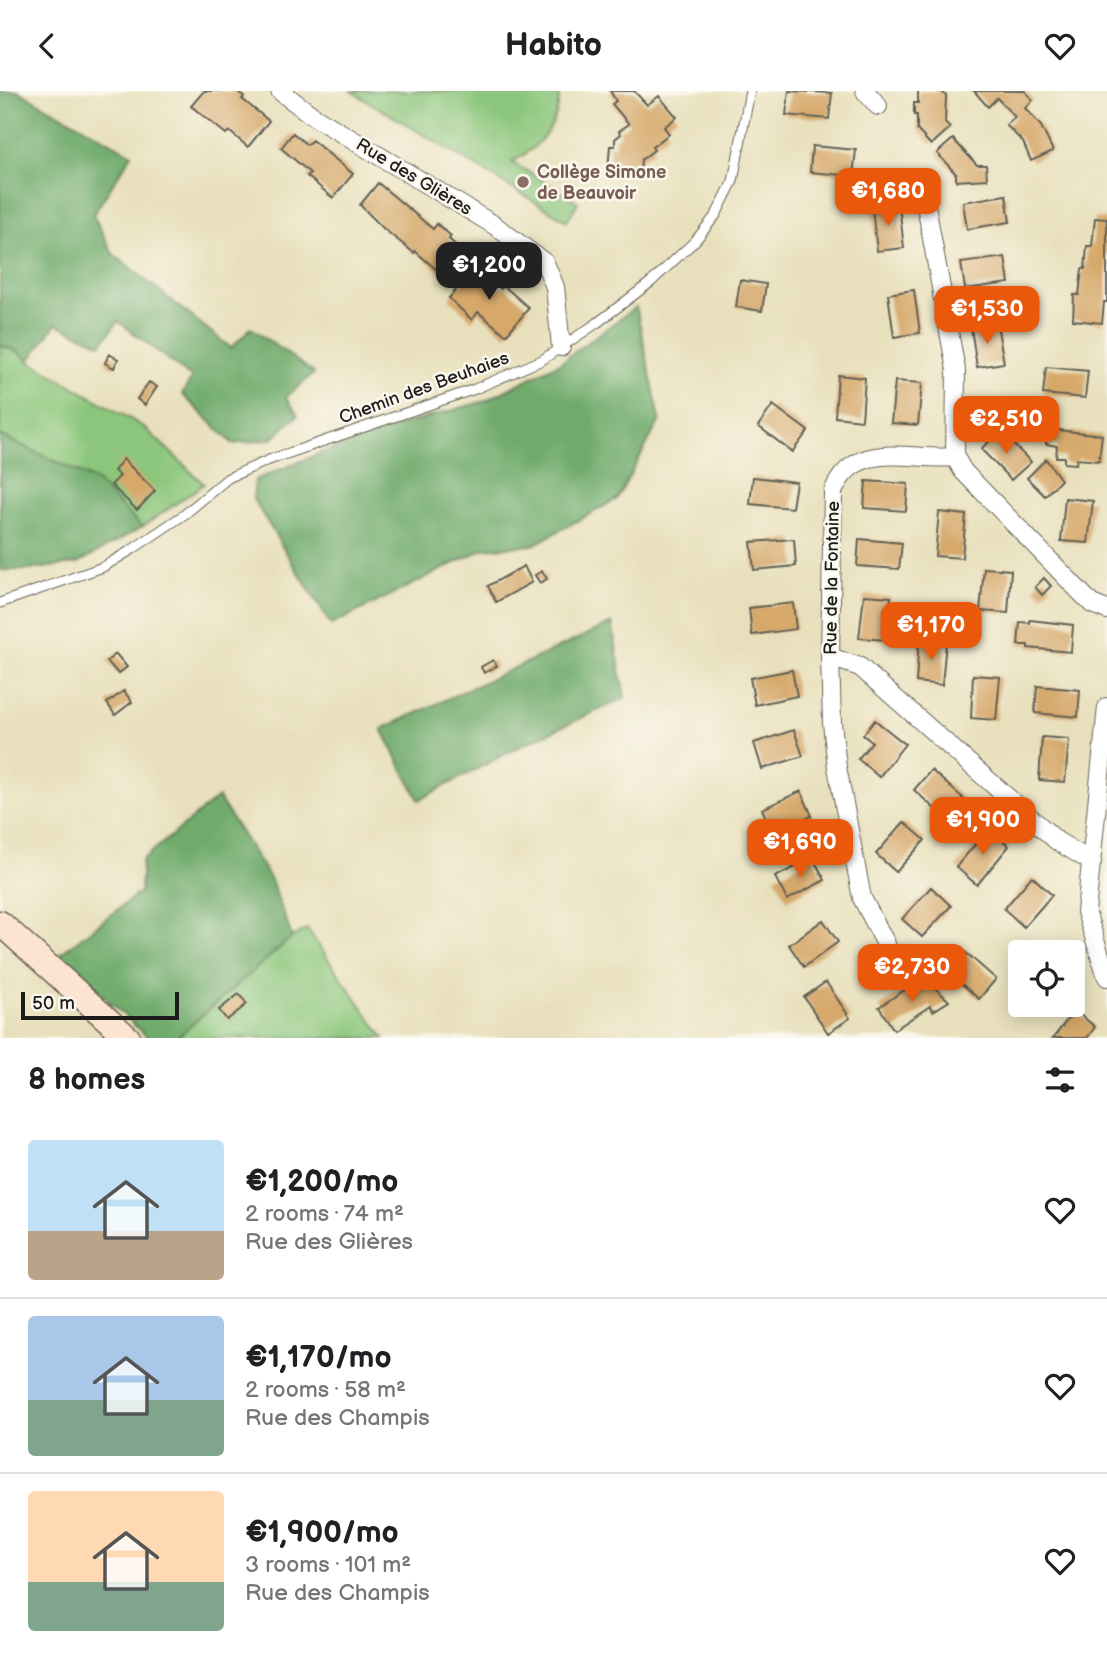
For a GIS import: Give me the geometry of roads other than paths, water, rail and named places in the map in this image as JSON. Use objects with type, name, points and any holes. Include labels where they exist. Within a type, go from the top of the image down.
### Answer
[{"type":"street","name":"Rue des Glières","points":[[280,91],[313,116],[494,225],[545,263],[555,287],[561,347]]},
{"type":"street","points":[[865,91],[878,106]]},
{"type":"street","points":[[925,200],[956,370],[955,457],[963,471],[1092,604],[1107,610]]},
{"type":"street","name":"Rue de la Fontaine","points":[[876,968],[882,960],[886,944],[862,898],[833,734],[830,657],[833,492],[837,482],[858,461],[870,457],[955,457]]},
{"type":"street","points":[[830,657],[860,667],[1057,841],[1091,862]]},
{"type":"street","points":[[1107,707],[1086,912],[1107,977]]},
{"type":"street","points":[[0,923],[128,1038]]},
{"type":"lane","name":"Chemin des Beuhaies","points":[[0,603],[103,567],[185,513],[228,478],[269,460],[475,389],[542,360],[651,282],[695,241],[716,215],[733,181],[750,91]]},
{"type":"place","name":"Collège Simone de Beauvoir","points":[[523,182]]}]
